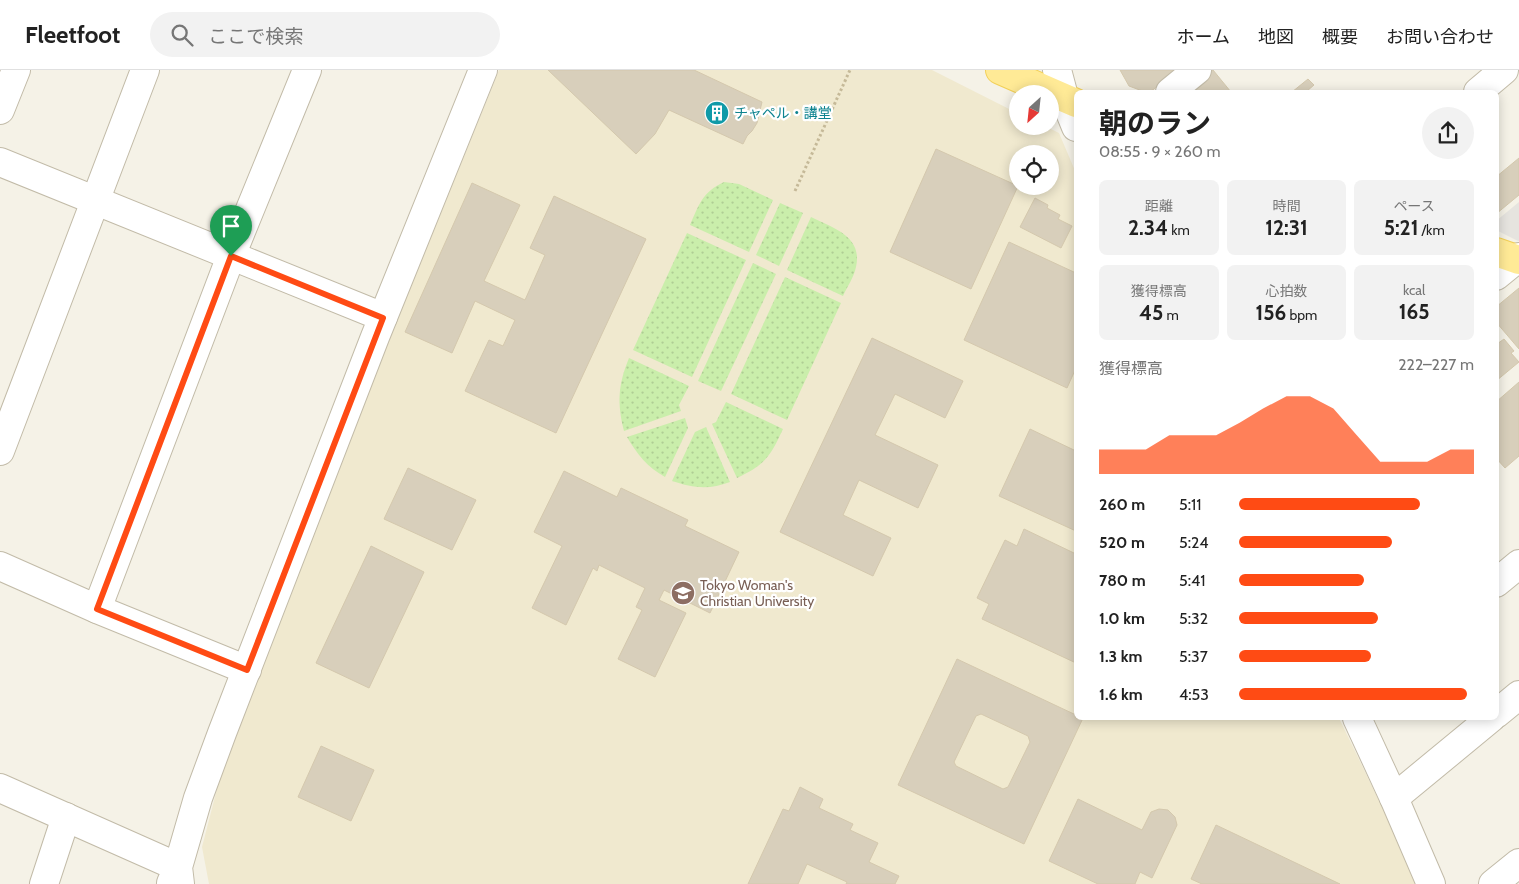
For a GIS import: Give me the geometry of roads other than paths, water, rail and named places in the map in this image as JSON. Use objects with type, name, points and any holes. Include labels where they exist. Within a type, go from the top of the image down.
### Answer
[{"type":"main road","points":[[1000,70],[1071,102]]},
{"type":"street","points":[[0,110],[16,70]]},
{"type":"street","points":[[0,451],[145,70]]},
{"type":"street","points":[[97,609],[231,256],[306,70]]},
{"type":"street","points":[[0,788],[66,817],[176,878],[198,798],[222,733],[383,318],[484,70]]},
{"type":"street","points":[[1057,70],[1071,102],[1074,117]]},
{"type":"street","points":[[1172,90],[1197,70]]},
{"type":"street","points":[[1480,90],[1504,70]]},
{"type":"street","points":[[0,162],[383,318]]},
{"type":"street","points":[[1499,273],[1513,257]]},
{"type":"street","points":[[1499,581],[1519,564]]},
{"type":"street","points":[[0,566],[97,609],[247,670]]},
{"type":"street","points":[[1499,712],[1519,695]]},
{"type":"street","points":[[1358,720],[1431,884]]},
{"type":"street","points":[[1394,798],[1490,720]]},
{"type":"street","points":[[44,884],[66,817]]},
{"type":"street","points":[[1493,884],[1519,863]]},
{"type":"place","name":"チャペル・講堂","points":[[717,113]]},
{"type":"place","name":"Tokyo Woman's Christian University","points":[[683,593]]}]
